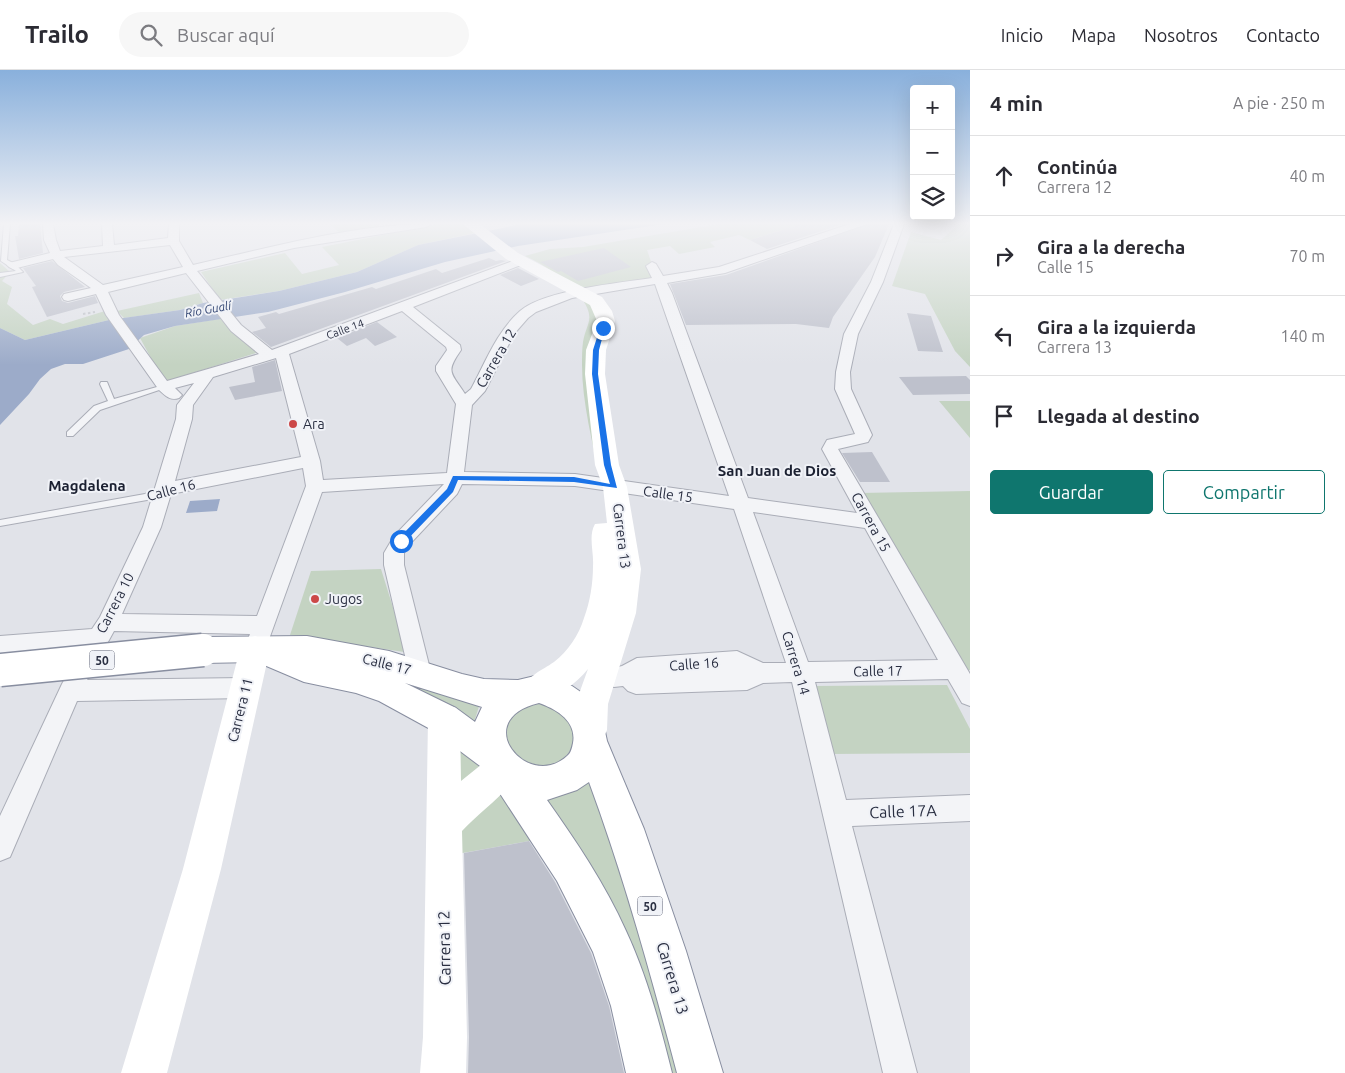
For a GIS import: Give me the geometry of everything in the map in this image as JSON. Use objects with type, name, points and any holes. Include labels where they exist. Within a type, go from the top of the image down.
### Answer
[{"type":"main road","name":"Carrera 13","points":[[527,691],[572,665],[585,650],[595,631],[608,576],[607,465],[595,374],[596,350],[606,322],[603,311],[596,301],[539,271]]},
{"type":"main road","name":"Carrera 13","points":[[606,486],[625,547],[626,583],[615,634],[592,704],[590,736],[628,838],[668,960],[700,1073]]},
{"type":"main road","name":"Calle 17","points":[[259,637],[304,669],[357,679],[390,691],[444,719],[501,765]]},
{"type":"main road","name":"Calle 17","points":[[0,670],[204,650],[259,637],[307,649],[354,656],[420,673],[462,688],[484,693],[527,691]]},
{"type":"main road","name":"Carrera 11","points":[[144,1073],[202,869],[259,637]]},
{"type":"main road","name":"50","points":[[501,765],[522,780],[540,784],[559,781],[575,772],[586,759],[590,736],[586,717],[566,697],[553,691],[527,691],[504,701],[494,712],[489,727],[489,742],[501,765],[571,867],[612,944],[633,1006],[649,1073]]},
{"type":"main road","name":"Carrera 12","points":[[443,1073],[445,1037],[444,719]]},
{"type":"main road","points":[[443,824],[501,765]]},
{"type":"street","points":[[73,271],[103,293],[112,315],[164,387],[185,405]]},
{"type":"street","points":[[103,293],[78,306],[68,297],[103,293],[179,271]]},
{"type":"street","points":[[191,271],[236,328],[276,354]]},
{"type":"street","name":"Calle 14","points":[[164,387],[276,354],[405,307],[489,271]]},
{"type":"street","points":[[580,293],[656,273],[704,271]]},
{"type":"street","name":"Carrera 15","points":[[881,271],[851,334],[843,372],[843,390],[864,435],[862,438],[834,444],[830,449],[970,696]]},
{"type":"street","name":"Carrera 14","points":[[656,273],[801,673],[900,1073]]},
{"type":"street","name":"Carrera 12","points":[[464,404],[477,391],[508,333],[523,315],[561,298],[580,293]]},
{"type":"street","points":[[405,307],[453,344],[454,350],[443,371],[464,404],[456,478],[451,490],[401,541],[394,553],[394,565],[420,673]]},
{"type":"street","name":"Carrera 11","points":[[259,637],[315,486],[311,461],[293,400],[276,354]]},
{"type":"street","name":"Carrera 10","points":[[0,847],[70,691],[103,630],[152,527],[184,419],[185,405],[207,375]]},
{"type":"street","name":"Calle 16","points":[[164,490],[311,461]]},
{"type":"street","name":"Calle 15","points":[[315,486],[456,478],[574,480],[871,522]]},
{"type":"street","points":[[0,645],[103,630],[259,637]]},
{"type":"street","name":"Calle 17","points":[[801,673],[954,669]]},
{"type":"street","name":"Calle 16","points":[[599,678],[627,676],[636,684],[747,680],[761,673],[801,673]]},
{"type":"street","points":[[70,691],[245,688]]},
{"type":"street","name":"Calle 17A","points":[[835,814],[970,808]]},
{"type":"lane","points":[[0,275],[12,271]]},
{"type":"lane","points":[[104,384],[112,402]]},
{"type":"lane","points":[[70,434],[97,408],[164,387]]},
{"type":"lane","name":"Calle 16","points":[[0,523],[147,497],[164,490]]},
{"type":"green space","points":[[0,271],[10,272],[2,281],[12,287],[7,304],[33,325],[50,319],[63,324],[105,311],[109,320],[25,340],[0,328]]},
{"type":"green space","points":[[299,271],[302,274],[315,271],[360,271],[279,291],[220,300],[201,272]]},
{"type":"green space","points":[[552,271],[654,271],[656,276],[599,288],[576,285]]},
{"type":"green space","points":[[897,271],[970,271],[970,367],[955,351],[925,294],[892,286]]},
{"type":"green space","points":[[199,293],[203,303],[180,310],[124,318],[117,311]]},
{"type":"green space","points":[[588,301],[596,310],[597,319],[590,343],[601,444],[600,480],[588,423],[582,379],[584,336],[589,322],[589,313],[584,302]]},
{"type":"green space","points":[[225,318],[262,351],[164,382],[140,338],[175,326]]},
{"type":"green space","points":[[939,401],[970,401],[970,438]]},
{"type":"green space","points":[[970,491],[970,670],[961,671],[859,493]]},
{"type":"green space","points":[[381,569],[396,617],[404,652],[290,635],[311,571]]},
{"type":"green space","points":[[348,661],[480,703],[472,729]]},
{"type":"green space","points":[[947,685],[970,729],[970,753],[829,754],[812,686]]},
{"type":"green space","points":[[542,701],[561,710],[569,721],[573,730],[572,747],[567,755],[552,765],[529,766],[507,751],[505,718],[511,710]]},
{"type":"green space","points":[[459,750],[471,755],[535,840],[457,854]]},
{"type":"green space","points":[[590,766],[680,1073],[657,1073],[537,792]]},
{"type":"water","name":"Río Gualí","points":[[416,271],[268,312],[175,326],[144,335],[129,349],[83,364],[65,364],[51,369],[0,425],[0,328],[25,340],[109,320],[180,310],[203,303],[279,291],[357,272]]},
{"type":"water","points":[[220,499],[217,511],[186,513],[190,501]]},
{"type":"building","points":[[25,271],[64,271],[85,287],[64,292],[60,296],[62,301],[68,303],[95,296],[98,303],[47,317],[32,287],[36,286]]},
{"type":"building","points":[[431,271],[439,271],[442,273],[449,271],[479,271],[271,347],[252,332],[266,328],[258,317],[276,312],[279,314],[372,287],[376,289]]},
{"type":"building","points":[[511,271],[523,271],[539,279],[521,286],[500,275]]},
{"type":"building","points":[[556,271],[617,271],[578,281],[561,271]]},
{"type":"building","points":[[738,271],[865,271],[833,317],[829,328],[796,324],[686,325],[670,284],[726,275]]},
{"type":"building","points":[[907,313],[931,316],[943,352],[918,351]]},
{"type":"building","points":[[377,322],[397,337],[375,346],[366,338],[347,346],[337,338]]},
{"type":"building","points":[[275,360],[282,391],[235,400],[229,387],[255,382],[252,367]]},
{"type":"building","points":[[966,376],[970,380],[970,394],[913,395],[899,377]]},
{"type":"building","points":[[872,452],[890,482],[860,482],[842,453]]},
{"type":"building","points":[[529,841],[555,882],[591,953],[609,1006],[624,1073],[468,1073],[469,1037],[464,853]]},
{"type":"place","name":"Ara","points":[[293,424]]},
{"type":"place","name":"Jugos","points":[[315,599]]},
{"type":"district","name":"San Juan de Dios","points":[[777,470]]},
{"type":"district","name":"Magdalena","points":[[87,485]]},
{"type":"route","points":[[401,541],[451,490],[456,478],[574,480],[615,487],[607,465],[595,374],[596,350],[603,328]]}]
